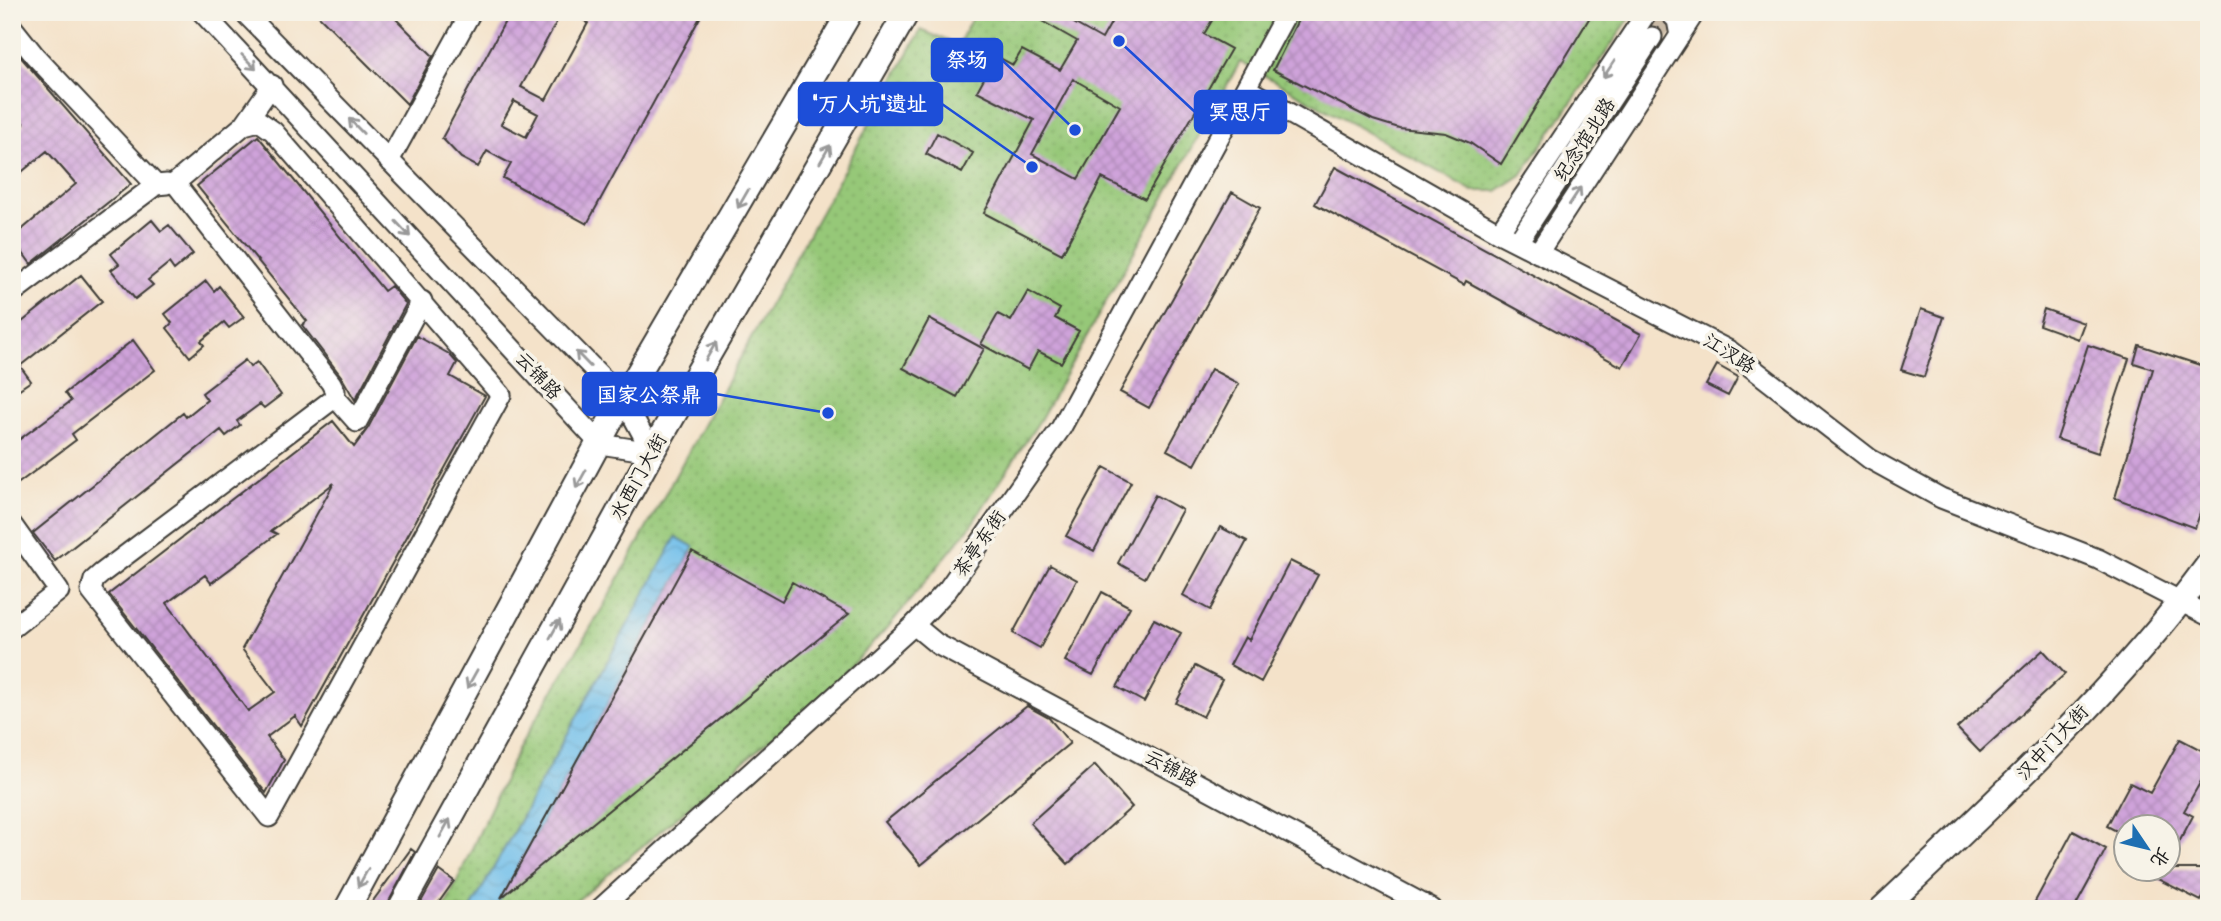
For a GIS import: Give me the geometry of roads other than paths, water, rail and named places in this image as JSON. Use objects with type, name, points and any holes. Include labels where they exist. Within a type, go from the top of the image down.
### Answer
[{"type":"main road","points":[[347,909],[624,400],[850,12]]},
{"type":"main road","name":"水西门大街","points":[[400,909],[652,452],[907,12]]},
{"type":"main road","name":"汉中门大街","points":[[1882,909],[2031,770],[2182,601],[2209,564]]},
{"type":"street","name":"云锦路","points":[[202,12],[600,444]]},
{"type":"street","points":[[244,12],[624,400],[652,452]]},
{"type":"street","points":[[389,161],[471,12]]},
{"type":"street","name":"茶亭东街","points":[[600,909],[914,625],[948,589],[1061,428],[1287,12]]},
{"type":"street","points":[[1669,12],[1677,20],[1680,36]]},
{"type":"street","points":[[1538,253],[1695,12]]},
{"type":"street","points":[[1499,233],[1648,14]]},
{"type":"street","points":[[12,27],[35,56],[165,184],[331,383],[334,396],[357,422],[422,301]]},
{"type":"street","name":"纪念馆北路","points":[[1518,242],[1652,37]]},
{"type":"street","points":[[12,293],[244,125],[272,85]]},
{"type":"street","name":"江汊路","points":[[1247,89],[1499,233],[1730,351],[1870,458],[1941,498],[2098,559],[2209,616]]},
{"type":"street","points":[[244,125],[259,121],[273,131],[501,395],[269,817],[91,592],[94,580],[102,573],[334,396]]},
{"type":"street","points":[[600,444],[652,452]]},
{"type":"street","points":[[12,525],[60,591],[12,628]]},
{"type":"street","name":"云锦路","points":[[914,625],[937,644],[1432,909]]},
{"type":"water","points":[[676,537],[694,547],[495,909],[471,909]]},
{"type":"tunnel","points":[[1652,37],[1669,12]]},
{"type":"place","name":"冥思厅","points":[[1119,41]]},
{"type":"place","name":"祭场","points":[[1075,130]]},
{"type":"place","name":"\"万人坑\"遗址","points":[[1032,167]]},
{"type":"place","name":"国家公祭鼎","points":[[828,413]]}]
